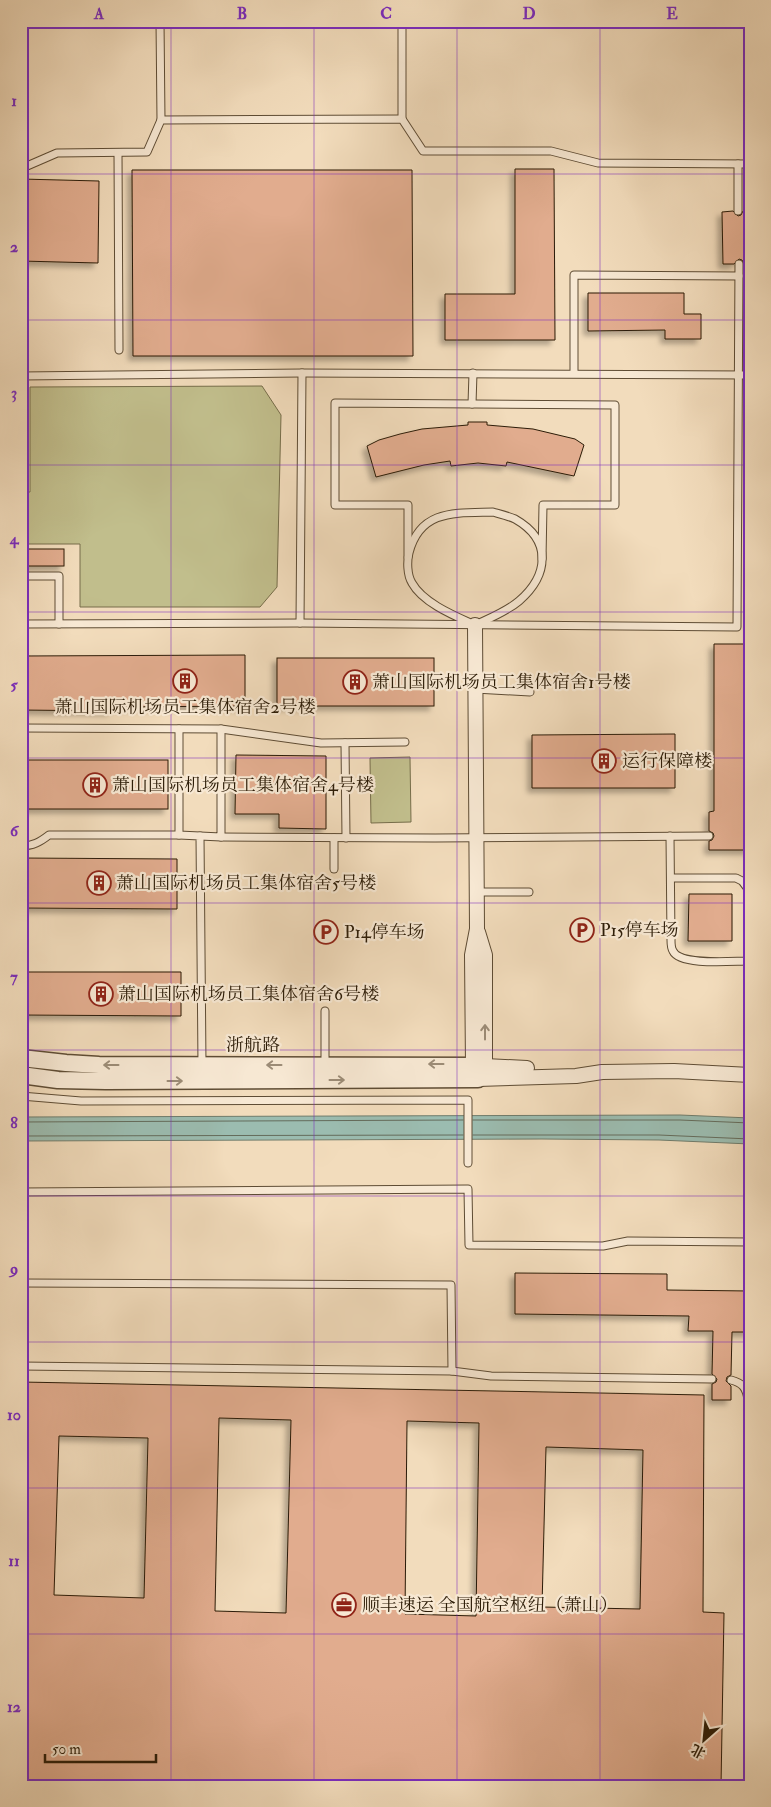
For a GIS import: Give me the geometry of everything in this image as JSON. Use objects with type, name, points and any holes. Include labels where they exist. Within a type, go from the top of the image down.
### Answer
[{"type":"street","points":[[475,625],[477,929],[485,955],[478,1070],[576,1076],[602,1072],[674,1071],[750,1075]]},
{"type":"street","name":"浙航路","points":[[21,1058],[66,1064],[98,1065],[326,1065],[478,1070]]},
{"type":"street","name":"浙航路","points":[[21,1075],[58,1080],[106,1081],[478,1070]]},
{"type":"lane","points":[[21,166],[27,166],[56,153],[147,152],[162,120],[160,21]]},
{"type":"lane","points":[[402,21],[402,119],[423,151],[551,151],[598,163],[750,164]]},
{"type":"lane","points":[[162,120],[402,119]]},
{"type":"lane","points":[[118,152],[119,350]]},
{"type":"lane","points":[[738,164],[738,211]]},
{"type":"lane","points":[[59,624],[59,576],[23,576],[23,624],[59,624],[300,623],[737,627],[739,264]]},
{"type":"lane","points":[[574,374],[574,274],[739,276]]},
{"type":"lane","points":[[21,376],[302,373],[750,375]]},
{"type":"lane","points":[[300,623],[302,373]]},
{"type":"lane","points":[[472,404],[473,373]]},
{"type":"lane","points":[[335,403],[615,405],[615,505],[542,505],[541,572],[535,584],[519,601],[506,610],[475,625],[435,604],[411,582],[408,557],[408,505],[335,505],[335,403]]},
{"type":"lane","points":[[408,557],[412,540],[420,528],[431,520],[452,513],[493,512],[513,518],[529,529],[540,544],[542,559]]},
{"type":"lane","points":[[475,689],[530,692]]},
{"type":"lane","points":[[21,728],[222,729],[321,743],[405,742]]},
{"type":"lane","points":[[179,729],[179,835]]},
{"type":"lane","points":[[221,836],[222,729]]},
{"type":"lane","points":[[345,743],[346,838]]},
{"type":"lane","points":[[21,846],[31,846],[49,835],[334,838],[709,836]]},
{"type":"lane","points":[[200,836],[202,1065]]},
{"type":"lane","points":[[670,836],[671,940],[673,952],[680,959],[694,961],[748,961]]},
{"type":"lane","points":[[334,838],[334,869]]},
{"type":"lane","points":[[671,878],[736,878],[742,881],[748,889],[750,1003]]},
{"type":"lane","points":[[476,892],[529,892]]},
{"type":"lane","points":[[325,1011],[326,1065]]},
{"type":"lane","points":[[21,1096],[81,1101],[468,1100],[468,1163]]},
{"type":"lane","points":[[21,1192],[468,1189],[469,1245],[603,1246],[628,1241],[750,1242]]},
{"type":"lane","points":[[21,1283],[451,1285],[452,1371]]},
{"type":"lane","points":[[21,1366],[452,1371],[491,1376],[712,1379]]},
{"type":"lane","points":[[731,1380],[743,1385],[747,1390],[748,1487]]},
{"type":"shaded area","points":[[262,386],[281,415],[277,587],[260,607],[80,607],[80,544],[21,544],[21,492],[30,492],[30,387]]},
{"type":"shaded area","points":[[410,757],[411,822],[371,823],[370,758]]},
{"type":"water","points":[[680,1115],[750,1118],[750,1144],[659,1140],[542,1139],[21,1141],[21,1117]]},
{"type":"building","points":[[515,169],[554,169],[555,340],[445,340],[445,294],[515,294]]},
{"type":"building","points":[[132,170],[412,170],[413,356],[133,356]]},
{"type":"building","points":[[21,179],[99,181],[98,263],[21,261]]},
{"type":"building","points":[[733,211],[738,216],[743,211],[750,211],[750,263],[744,264],[739,259],[734,264],[723,264],[722,212]]},
{"type":"building","points":[[588,293],[684,293],[684,314],[701,314],[701,339],[665,339],[665,330],[588,331]]},
{"type":"building","points":[[468,422],[487,422],[487,425],[533,429],[575,439],[584,445],[574,476],[507,462],[506,466],[478,463],[451,466],[450,461],[424,465],[376,477],[367,446],[379,440],[400,434],[422,429],[468,425]]},
{"type":"building","points":[[21,549],[64,549],[64,566],[21,566]]},
{"type":"building","points":[[714,644],[750,644],[750,850],[709,850],[709,841],[714,836],[709,831],[709,812],[714,811]]},
{"type":"building","points":[[245,655],[245,706],[112,707],[112,711],[21,710],[21,656]]},
{"type":"building","name":"萧山国际机场员工集体宿舍1号楼","points":[[277,658],[434,658],[434,706],[277,706]]},
{"type":"building","name":"运行保障楼","points":[[675,734],[675,788],[532,788],[532,735]]},
{"type":"building","points":[[236,755],[326,756],[326,829],[279,828],[279,814],[235,814]]},
{"type":"building","name":"萧山国际机场员工集体宿舍4号楼","points":[[21,760],[168,760],[168,809],[21,809]]},
{"type":"building","name":"萧山国际机场员工集体宿舍5号楼","points":[[21,858],[177,859],[177,909],[21,908]]},
{"type":"building","points":[[689,894],[732,894],[732,941],[688,941]]},
{"type":"building","name":"萧山国际机场员工集体宿舍6号楼","points":[[21,972],[181,972],[181,1016],[21,1015]]},
{"type":"building","points":[[515,1273],[667,1274],[667,1290],[750,1291],[750,1332],[732,1332],[731,1375],[727,1377],[726,1381],[731,1386],[731,1400],[712,1400],[712,1384],[717,1379],[712,1374],[713,1331],[688,1331],[689,1316],[515,1314]]},
{"type":"building","points":[[21,1382],[704,1395],[703,1612],[724,1613],[721,1786],[21,1786]],"holes":[[[219,1418],[291,1420],[286,1613],[215,1611]],[[407,1421],[479,1423],[476,1616],[405,1614]],[[59,1436],[148,1438],[144,1598],[54,1595]],[[546,1447],[643,1450],[640,1609],[542,1607]]]},
{"type":"place","name":"萧山国际机场员工集体宿舍2号楼","points":[[185,681]]},
{"type":"place","name":"萧山国际机场员工集体宿舍1号楼","points":[[355,682]]},
{"type":"place","name":"运行保障楼","points":[[604,761]]},
{"type":"place","name":"萧山国际机场员工集体宿舍4号楼","points":[[95,785]]},
{"type":"place","name":"萧山国际机场员工集体宿舍5号楼","points":[[99,883]]},
{"type":"place","name":"P15停车场","points":[[582,930]]},
{"type":"place","name":"P14停车场","points":[[326,932]]},
{"type":"place","name":"萧山国际机场员工集体宿舍6号楼","points":[[101,994]]},
{"type":"place","name":"顺丰速运 全国航空枢纽（萧山）","points":[[344,1605]]}]
